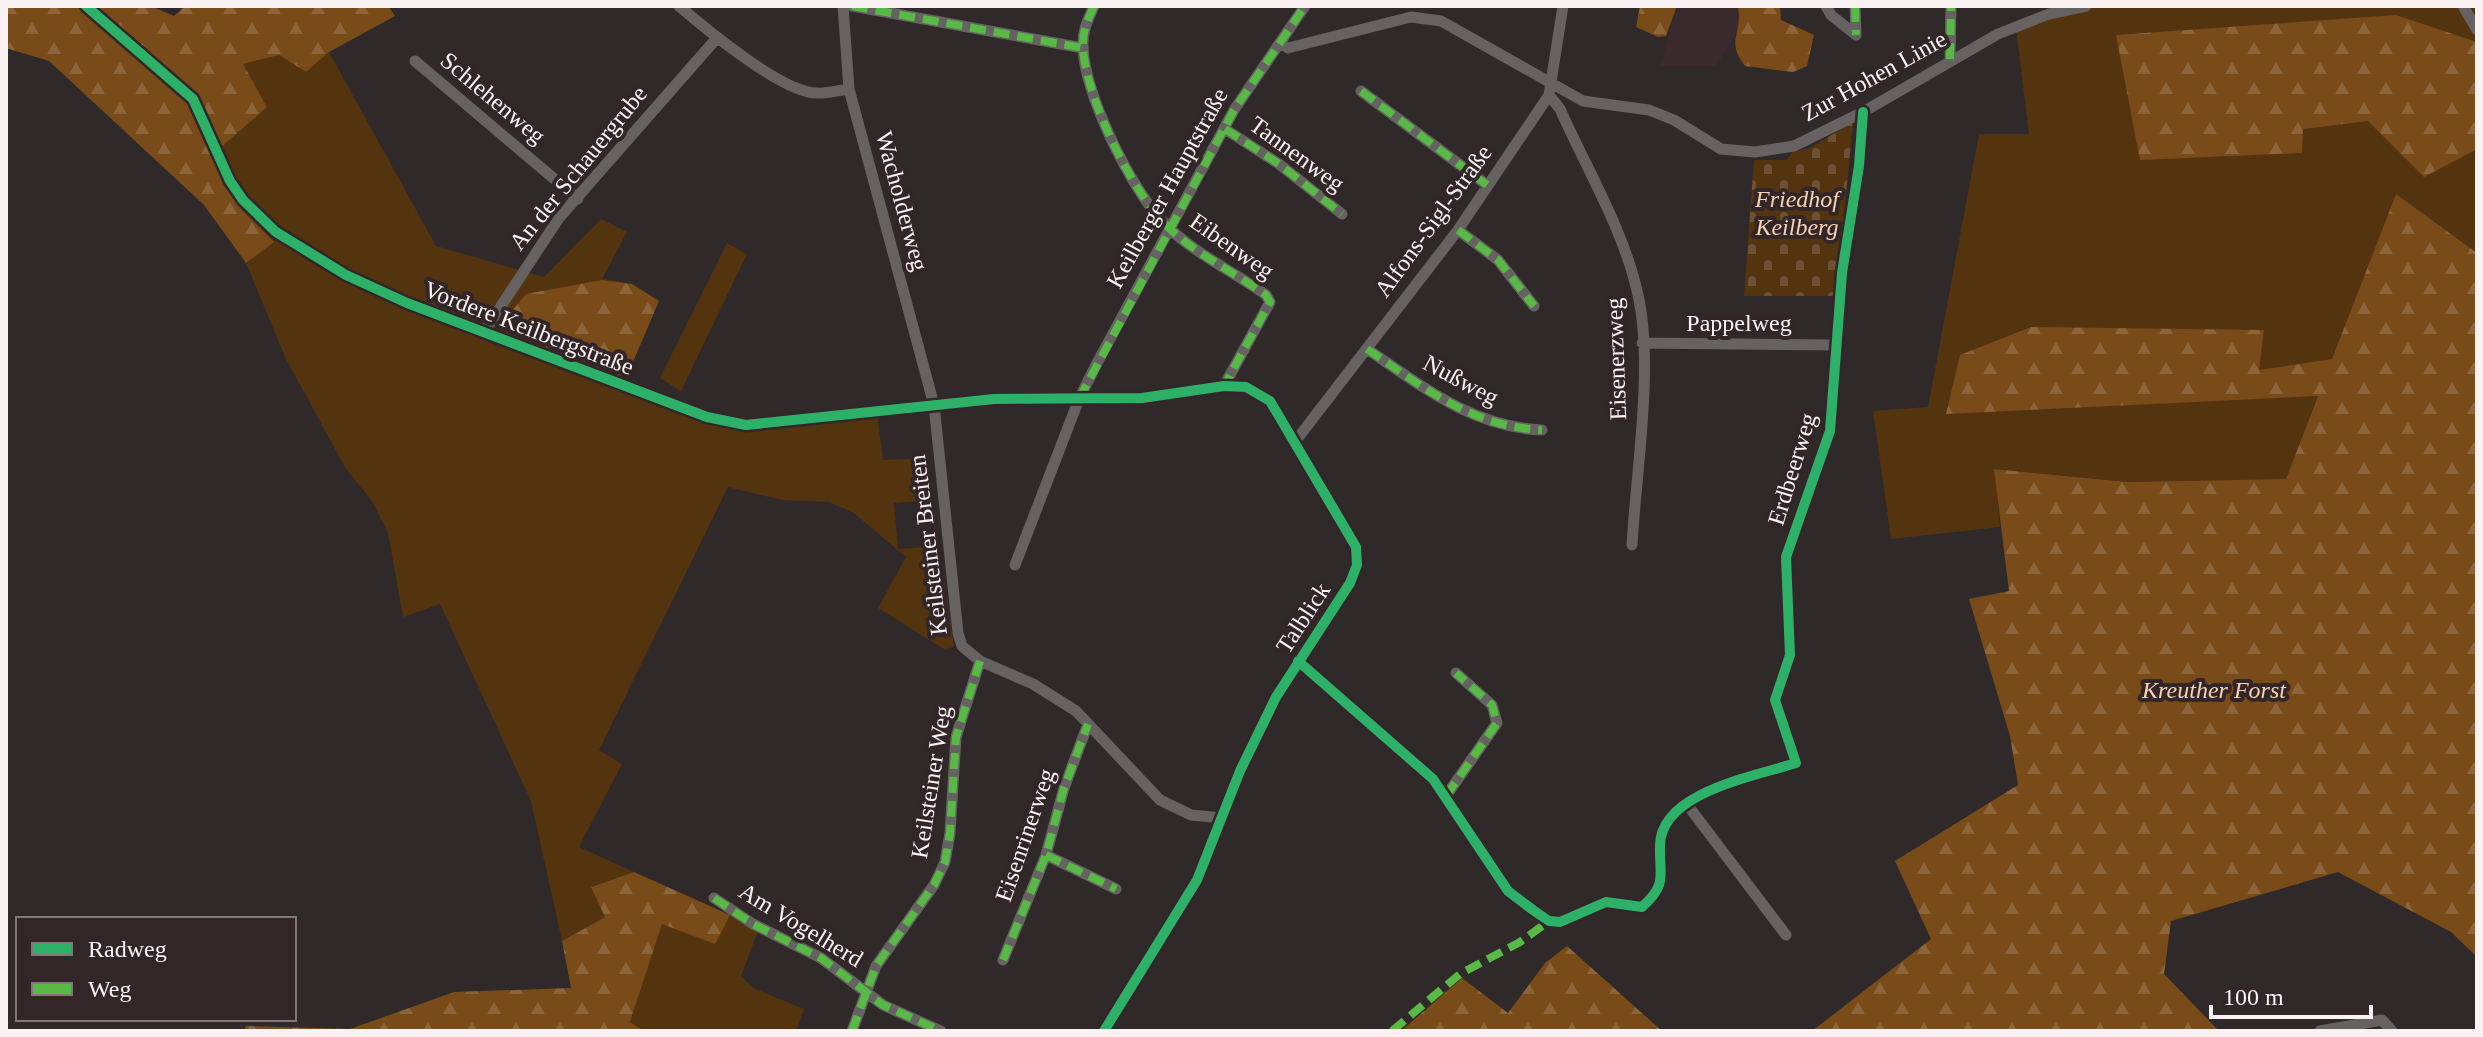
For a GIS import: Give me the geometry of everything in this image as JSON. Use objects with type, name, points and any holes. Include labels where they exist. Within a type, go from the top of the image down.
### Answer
[{"type":"street","name":"Vordere Keilbergstraße","points":[[86,6],[193,99],[230,181],[243,200],[276,232],[346,275],[484,332],[707,417],[746,425],[1019,397],[1079,399]]},
{"type":"street","points":[[679,6],[716,39],[788,86],[816,94],[849,89]]},
{"type":"street","name":"Wacholderweg","points":[[843,6],[849,89],[934,405]]},
{"type":"street","points":[[852,6],[1083,48]]},
{"type":"street","points":[[1094,6],[1084,27],[1083,48],[1110,137],[1148,208],[1168,228]]},
{"type":"street","name":"Keilberger Hauptstraße","points":[[1079,399],[1234,110],[1282,44],[1305,6]]},
{"type":"street","points":[[1549,95],[1563,6]]},
{"type":"street","points":[[1826,6],[1831,15],[1856,35],[1855,6]]},
{"type":"street","points":[[1950,59],[1951,6]]},
{"type":"street","name":"Zur Hohen Linie","points":[[1282,44],[1288,48],[1411,17],[1441,21],[1583,101],[1662,115],[1721,149],[1755,152],[1794,146],[1863,112],[1950,59],[2036,19],[2086,6]]},
{"type":"street","points":[[2463,6],[2477,30]]},
{"type":"street","name":"An der Schauergrube","points":[[484,332],[533,253],[559,218],[716,39]]},
{"type":"street","name":"Schlehenweg","points":[[415,61],[578,199]]},
{"type":"street","points":[[1361,91],[1487,185]]},
{"type":"street","name":"Alfons-Sigl-Straße","points":[[1294,443],[1458,230],[1549,95]]},
{"type":"street","name":"Eisenerzweg","points":[[1549,95],[1560,109],[1625,248],[1639,298],[1642,399],[1632,545]]},
{"type":"street","name":"Erdbeerweg","points":[[1686,803],[1700,795],[1796,763],[1775,700],[1790,655],[1786,557],[1830,431],[1842,273],[1863,112]]},
{"type":"street","name":"Tannenweg","points":[[1225,129],[1279,164],[1342,214]]},
{"type":"street","name":"Eibenweg","points":[[1168,228],[1266,295],[1270,302],[1224,386]]},
{"type":"street","points":[[1458,230],[1498,260],[1534,306]]},
{"type":"street","name":"Pappelweg","points":[[1642,343],[1837,345]]},
{"type":"street","name":"Nußweg","points":[[1367,349],[1468,414],[1504,426],[1542,430]]},
{"type":"street","name":"Talblick","points":[[1079,399],[1142,398],[1224,386],[1259,391],[1270,401],[1356,547],[1357,555],[1350,583],[1298,661],[1258,733],[1184,905],[1104,1031]]},
{"type":"street","points":[[1015,565],[1079,399]]},
{"type":"street","name":"Keilsteiner Breiten","points":[[934,405],[958,633],[962,646],[980,661],[1059,698],[1160,800],[1191,815],[1223,818]]},
{"type":"street","name":"Keilsteiner Weg","points":[[852,1031],[876,966],[934,885],[945,862],[950,833],[956,737],[980,661]]},
{"type":"street","points":[[1298,661],[1433,779],[1508,891],[1549,921],[1560,922],[1606,902],[1642,907],[1656,894],[1661,882],[1662,833],[1666,822],[1686,803],[1786,935]]},
{"type":"street","points":[[1446,796],[1497,723],[1492,705],[1456,673]]},
{"type":"street","name":"Eisenrinerweg","points":[[1003,960],[1046,855],[1064,788],[1088,724]]},
{"type":"street","points":[[1046,855],[1116,889]]},
{"type":"street","name":"Am Vogelherd","points":[[714,898],[753,924],[821,958],[883,1005],[941,1031]]},
{"type":"street","points":[[2320,1031],[2382,1020],[2392,1031]]},
{"type":"shaded area","points":[[1678,6],[1746,6],[1752,9],[1716,66],[1660,66]]},
{"type":"green space","points":[[6,6],[150,6],[174,16],[185,6],[388,6],[395,16],[329,52],[306,72],[279,55],[243,64],[267,107],[211,156],[241,209],[274,242],[246,263],[204,205],[49,61],[6,48]]},
{"type":"green space","points":[[1640,6],[1677,6],[1666,36],[1658,37],[1636,27]]},
{"type":"green space","points":[[1738,6],[1780,6],[1781,20],[1814,35],[1807,66],[1793,72],[1745,66],[1735,44]]},
{"type":"green space","points":[[2072,6],[2477,6],[2477,253],[2396,194],[2332,359],[2258,371],[2264,330],[2187,330],[1946,413],[2318,395],[2286,479],[2128,482],[1995,469],[2000,527],[1891,539],[1873,411],[1928,407],[1979,134],[2029,134],[2015,21]]},
{"type":"green space","points":[[2396,15],[2477,42],[2477,149],[2424,177],[2368,121],[2303,129],[2302,153],[2140,160],[2116,35]]},
{"type":"green space","points":[[329,52],[436,246],[544,277],[601,219],[627,232],[602,279],[632,284],[659,301],[626,378],[712,412],[746,417],[742,426],[877,414],[883,460],[928,458],[933,500],[894,503],[898,549],[939,546],[954,647],[944,649],[878,608],[906,557],[854,513],[829,502],[782,500],[728,487],[599,750],[622,764],[579,847],[634,872],[592,886],[605,917],[562,941],[531,801],[440,604],[403,617],[388,533],[372,501],[346,469],[286,359],[246,263],[273,242],[241,209],[211,156],[267,107],[243,64],[279,55],[306,72]]},
{"type":"green space","name":"Friedhof Keilberg","points":[[1853,122],[1836,296],[1744,296],[1754,160],[1787,160],[1793,151],[1810,148]]},
{"type":"green space","name":"Kreuther Forst","points":[[2396,194],[2477,253],[2477,957],[2451,932],[2338,872],[2171,921],[2164,974],[2219,1031],[1812,1031],[1931,939],[1895,861],[2018,785],[2010,736],[1969,599],[2009,591],[1994,469],[2128,482],[2286,479],[2318,396],[1946,414],[1960,355],[2031,327],[2264,330],[2259,370],[2332,359]]},
{"type":"green space","points":[[727,243],[747,254],[681,391],[660,378]]},
{"type":"green space","points":[[602,280],[632,284],[659,301],[626,378],[498,328],[526,294]]},
{"type":"green space","points":[[634,872],[730,915],[715,944],[662,924],[630,1022],[644,1031],[244,1031],[246,1026],[350,1029],[454,992],[571,988],[562,941],[605,917],[591,887]]},
{"type":"green space","points":[[730,915],[758,931],[741,976],[753,988],[804,1009],[796,1031],[644,1031],[630,1023],[662,923]]},
{"type":"green space","points":[[1567,946],[1662,1031],[1401,1031],[1462,978],[1508,1013],[1545,963]]},
{"type":"marked path","points":[[852,6],[1083,48]]},
{"type":"marked path","points":[[1094,6],[1083,36],[1086,67],[1112,141],[1138,189],[1176,234],[1266,295],[1270,302],[1224,386]]},
{"type":"marked path","points":[[1079,399],[1234,110],[1305,6]]},
{"type":"marked path","points":[[1855,6],[1856,35]]},
{"type":"marked path","points":[[1950,59],[1951,6]]},
{"type":"marked path","points":[[1361,91],[1487,185]]},
{"type":"marked path","points":[[1225,129],[1279,164],[1342,214]]},
{"type":"marked path","points":[[1458,230],[1498,260],[1534,306]]},
{"type":"marked path","points":[[1367,349],[1449,403],[1493,421],[1542,430]]},
{"type":"marked path","points":[[852,1031],[876,966],[934,885],[945,862],[950,833],[956,737],[980,661]]},
{"type":"marked path","points":[[1446,796],[1497,723],[1492,705],[1456,673]]},
{"type":"marked path","points":[[1003,960],[1046,855],[1064,788],[1088,724]]},
{"type":"marked path","points":[[1046,855],[1116,889]]},
{"type":"marked path","points":[[714,898],[753,924],[821,958],[883,1005],[941,1031]]},
{"type":"marked path","points":[[1392,1031],[1460,974],[1520,942],[1549,921]]},
{"type":"cycle path","points":[[86,6],[193,99],[230,181],[243,200],[276,232],[346,275],[407,303],[707,417],[746,425],[994,399],[1142,398],[1224,386],[1246,387],[1270,401],[1356,547],[1357,565],[1350,583],[1276,697],[1240,771],[1197,880],[1104,1031]]},
{"type":"cycle path","points":[[1298,661],[1433,779],[1508,891],[1549,921],[1560,922],[1606,902],[1642,907],[1659,885],[1660,845],[1664,827],[1676,812],[1713,789],[1796,763],[1775,700],[1790,655],[1786,557],[1830,431],[1842,273],[1859,166],[1863,112]]}]
